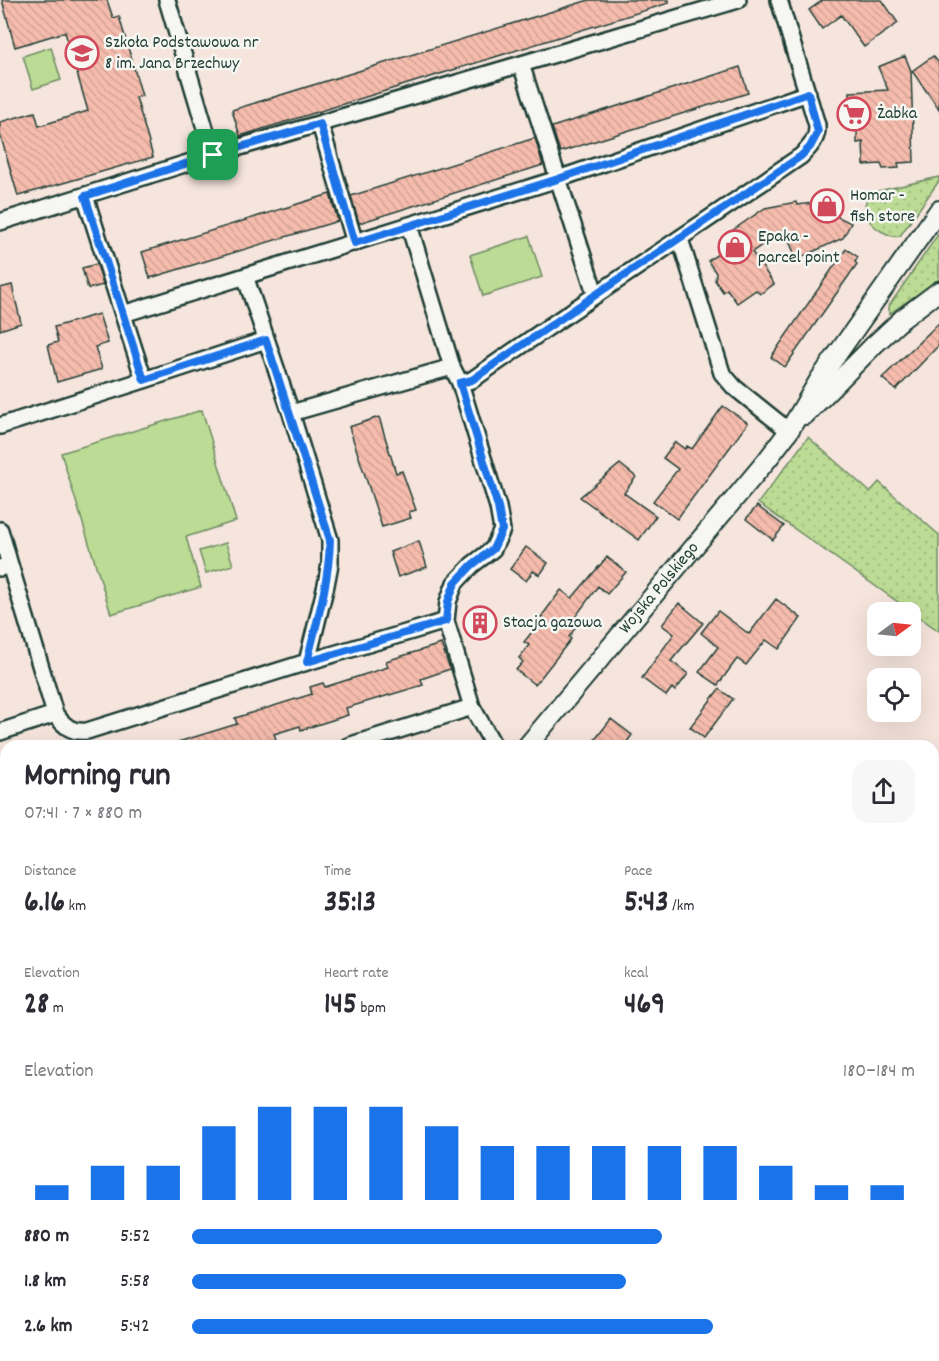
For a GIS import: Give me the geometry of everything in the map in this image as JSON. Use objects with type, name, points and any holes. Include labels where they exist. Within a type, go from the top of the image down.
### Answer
[{"type":"street","points":[[167,0],[213,155]]},
{"type":"street","points":[[0,222],[213,155],[738,0]]},
{"type":"street","points":[[460,383],[472,380],[595,293],[680,239],[801,156],[810,147],[818,132],[779,0]]},
{"type":"street","points":[[521,64],[595,293]]},
{"type":"street","points":[[123,314],[558,179],[808,93]]},
{"type":"street","points":[[320,124],[355,243]]},
{"type":"street","points":[[85,196],[144,380]]},
{"type":"street","name":"Wojska Polskiego","points":[[789,431],[819,380],[939,210]]},
{"type":"street","points":[[409,225],[498,507],[502,530],[493,549],[472,565],[455,583],[448,602],[446,621],[472,707],[491,740]]},
{"type":"street","points":[[680,239],[722,373],[734,387],[789,431]]},
{"type":"street","points":[[245,276],[330,540],[330,564],[307,662]]},
{"type":"street","name":"Wojska Polskiego","points":[[532,740],[789,431],[873,345],[939,291]]},
{"type":"street","points":[[0,426],[266,340]]},
{"type":"street","points":[[291,413],[452,367]]},
{"type":"street","points":[[0,530],[5,567],[55,714],[68,728],[80,732],[446,621]]},
{"type":"street","points":[[367,740],[472,707]]},
{"type":"street","points":[[0,732],[55,714]]},
{"type":"green space","points":[[51,47],[61,80],[33,89],[23,56]]},
{"type":"green space","points":[[939,177],[939,181],[900,236],[892,236],[881,231],[868,219],[865,205],[870,193]]},
{"type":"green space","points":[[939,233],[939,279],[889,314],[889,306]]},
{"type":"green space","points":[[529,236],[542,277],[483,296],[470,255]]},
{"type":"green space","points":[[202,410],[236,521],[186,537],[201,587],[111,614],[61,453]]},
{"type":"green space","points":[[808,437],[870,492],[879,482],[939,535],[939,631],[921,618],[921,602],[898,602],[758,503]]},
{"type":"green space","points":[[226,543],[233,565],[206,573],[199,551]]},
{"type":"building","points":[[2,0],[107,0],[113,18],[119,16],[142,96],[136,97],[153,157],[18,196],[0,134],[0,122],[35,112],[39,126],[88,111],[65,32],[15,47]]},
{"type":"building","points":[[589,0],[669,0],[669,3],[240,136],[232,110]]},
{"type":"building","points":[[823,0],[882,0],[898,23],[864,47],[841,15],[822,29],[809,10]]},
{"type":"building","points":[[905,56],[911,71],[914,162],[898,163],[899,168],[883,169],[881,164],[864,165],[863,142],[857,143],[857,126],[851,126],[850,92],[888,90],[878,67]]},
{"type":"building","points":[[933,56],[939,63],[939,109],[912,71]]},
{"type":"building","points":[[740,67],[748,93],[560,152],[552,127]]},
{"type":"building","points":[[535,138],[543,165],[359,223],[351,196]]},
{"type":"building","points":[[330,194],[338,221],[150,278],[142,252]]},
{"type":"building","points":[[823,198],[837,205],[832,214],[851,223],[843,238],[797,259],[784,230],[752,252],[774,284],[760,294],[756,290],[737,303],[727,289],[723,292],[715,280],[716,273],[708,261],[726,248],[723,244],[737,234],[733,230],[765,208],[796,202],[797,205],[821,202]]},
{"type":"building","points":[[846,249],[858,257],[855,262],[857,264],[785,367],[771,357]]},
{"type":"building","points":[[97,264],[103,285],[88,289],[82,268]]},
{"type":"building","points":[[12,285],[21,323],[0,330],[0,288]]},
{"type":"building","points":[[99,314],[108,343],[95,347],[102,369],[57,382],[48,345],[58,342],[54,327]]},
{"type":"building","points":[[939,323],[939,345],[896,390],[882,378]]},
{"type":"building","points":[[723,406],[748,423],[677,519],[653,501],[678,469],[663,458],[675,442],[685,449],[687,446],[692,449]]},
{"type":"building","points":[[379,417],[396,473],[402,471],[416,510],[409,512],[411,518],[382,527],[349,427]]},
{"type":"building","points":[[620,464],[636,477],[624,493],[656,516],[639,540],[580,497]]},
{"type":"building","points":[[757,506],[784,526],[773,540],[746,519]]},
{"type":"building","points":[[419,541],[427,567],[398,577],[390,552]]},
{"type":"building","points":[[526,547],[548,563],[540,575],[533,571],[526,581],[510,569]]},
{"type":"building","points":[[607,557],[626,572],[607,594],[598,586],[570,624],[575,628],[569,637],[571,639],[535,685],[516,670],[523,662],[519,658],[529,645],[524,642],[561,590],[572,598]]},
{"type":"building","points":[[776,599],[801,618],[779,649],[766,640],[746,665],[737,659],[718,685],[699,672],[718,647],[701,633],[718,611],[749,634]]},
{"type":"building","points":[[679,603],[703,623],[671,661],[688,674],[675,691],[672,688],[666,696],[642,678],[674,634],[662,625]]},
{"type":"building","points":[[441,644],[450,669],[421,679],[423,685],[346,708],[348,715],[301,730],[300,726],[274,734],[276,739],[273,740],[185,740],[237,724],[235,718],[312,694],[310,687],[323,683],[325,687],[388,667],[386,661]]},
{"type":"building","points":[[719,689],[733,699],[704,738],[690,727]]},
{"type":"building","points":[[611,719],[632,735],[628,740],[595,740]]},
{"type":"place","name":"Szkoła Podstawowa nr 8 im. Jana Brzechwy","points":[[82,53]]},
{"type":"place","name":"Żabka","points":[[854,114]]},
{"type":"place","name":"Homar - fish store","points":[[827,206]]},
{"type":"place","name":"Epaka - parcel point","points":[[735,247]]},
{"type":"place","name":"Stacja gazowa","points":[[480,623]]},
{"type":"route","points":[[808,93],[818,132],[810,147],[801,156],[680,239],[595,293],[472,380],[460,383],[498,507],[502,530],[493,549],[472,565],[455,583],[448,602],[446,621],[307,662],[330,564],[330,540],[266,340],[144,380],[85,196],[213,155],[320,124],[355,243],[558,179],[808,93]]}]
